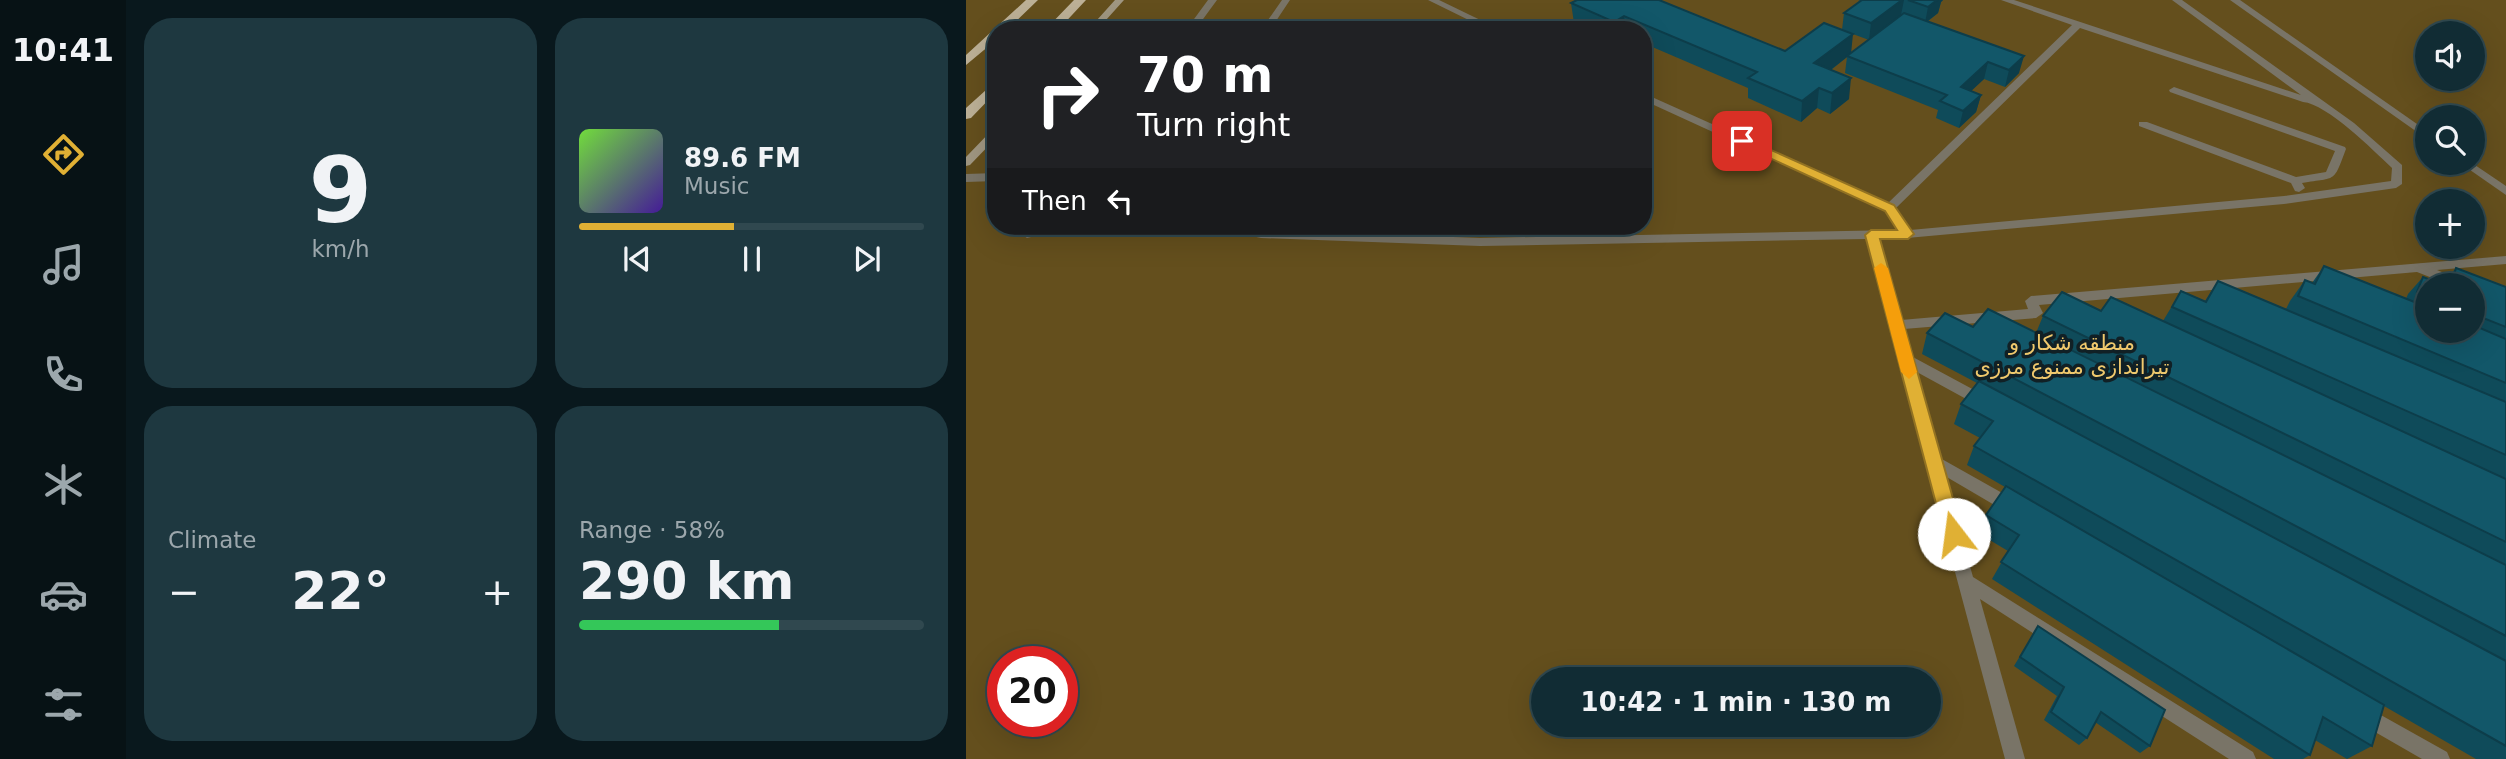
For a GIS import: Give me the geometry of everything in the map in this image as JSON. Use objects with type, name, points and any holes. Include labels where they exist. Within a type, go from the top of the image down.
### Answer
[{"type":"main road","points":[[1010,21],[1032,0]]},
{"type":"main road","points":[[1060,21],[1080,0]]},
{"type":"main road","points":[[1100,21],[1120,0]]},
{"type":"main road","points":[[966,61],[987,42]]},
{"type":"main road","points":[[966,115],[987,94]]},
{"type":"main road","points":[[966,163],[987,141]]},
{"type":"lane","points":[[1197,21],[1213,0]]},
{"type":"lane","points":[[1271,21],[1286,0]]},
{"type":"lane","points":[[1432,0],[1478,21]]},
{"type":"lane","points":[[2005,0],[2322,105]]},
{"type":"lane","points":[[1288,235],[1480,242],[1908,234],[2306,197],[2396,184],[2398,167],[2322,105],[2176,0]]},
{"type":"lane","points":[[2234,0],[2415,128]]},
{"type":"lane","points":[[1889,208],[2079,24]]},
{"type":"lane","points":[[2143,124],[2295,181],[2331,175],[2341,149],[2174,90]]},
{"type":"lane","points":[[1652,100],[1889,208],[1908,234]]},
{"type":"lane","points":[[2483,175],[2506,191]]},
{"type":"lane","points":[[966,178],[987,177]]},
{"type":"lane","points":[[2295,181],[2306,197]]},
{"type":"lane","points":[[1871,235],[2015,759]]},
{"type":"lane","points":[[1896,325],[2036,313],[2031,301],[2506,260]]},
{"type":"lane","points":[[2417,267],[2432,273]]},
{"type":"lane","points":[[2303,278],[2328,288]]},
{"type":"lane","points":[[2188,288],[2214,299]]},
{"type":"lane","points":[[2076,298],[2101,309]]},
{"type":"lane","points":[[1973,318],[1998,331]]},
{"type":"lane","points":[[1906,360],[2004,412]]},
{"type":"lane","points":[[1934,462],[2030,518]]},
{"type":"lane","points":[[1967,582],[2246,759]]},
{"type":"lane","points":[[2344,702],[2441,759]]},
{"type":"green space","name":"منطقه شکار و تیراندازی ممنوع مرزی","points":[[966,0],[2506,0],[2506,759],[966,759]]},
{"type":"building","points":[[1577,0],[1659,0],[1785,51],[1824,23],[1853,34],[1814,63],[1851,78],[1832,93],[1819,88],[1802,101],[1748,78],[1757,72],[1652,28],[1652,21],[1636,21],[1624,16],[1612,21],[1571,3]]},
{"type":"building","points":[[1862,0],[1902,0],[1871,23],[1844,13]]},
{"type":"building","points":[[1908,0],[1937,0],[1928,7]]},
{"type":"building","points":[[1904,13],[2024,56],[2009,70],[1988,62],[1961,87],[1981,95],[1963,111],[1940,101],[1947,95],[1847,56]]},
{"type":"building","points":[[2324,266],[2415,302],[2415,343],[2485,343],[2485,330],[2506,339],[2506,383],[2298,296],[2305,280],[2315,284]]},
{"type":"building","points":[[2456,268],[2469,273],[2455,273]]},
{"type":"building","points":[[2485,279],[2506,287],[2506,327],[2485,319]]},
{"type":"building","points":[[2218,281],[2506,402],[2506,455],[2172,307],[2181,291],[2206,302]]},
{"type":"building","points":[[2062,292],[2101,311],[2111,297],[2506,479],[2506,542],[2043,316]]},
{"type":"building","points":[[1988,309],[2506,565],[2506,636],[1927,333],[1945,313],[1973,327]]},
{"type":"building","points":[[1979,381],[2506,661],[2506,746],[1974,446],[1993,421],[1961,404]]},
{"type":"building","points":[[2006,486],[2384,705],[2372,746],[2323,717],[2310,755],[2001,562],[2019,535],[1986,515]]},
{"type":"building","points":[[2038,626],[2165,710],[2150,746],[2101,712],[2087,738],[2051,712],[2064,687],[2020,657]]},
{"type":"slow traffic","points":[[1881,268],[1909,372]]},
{"type":"route","points":[[1742,141],[1889,208],[1908,234],[1871,235],[1954,534]]}]
